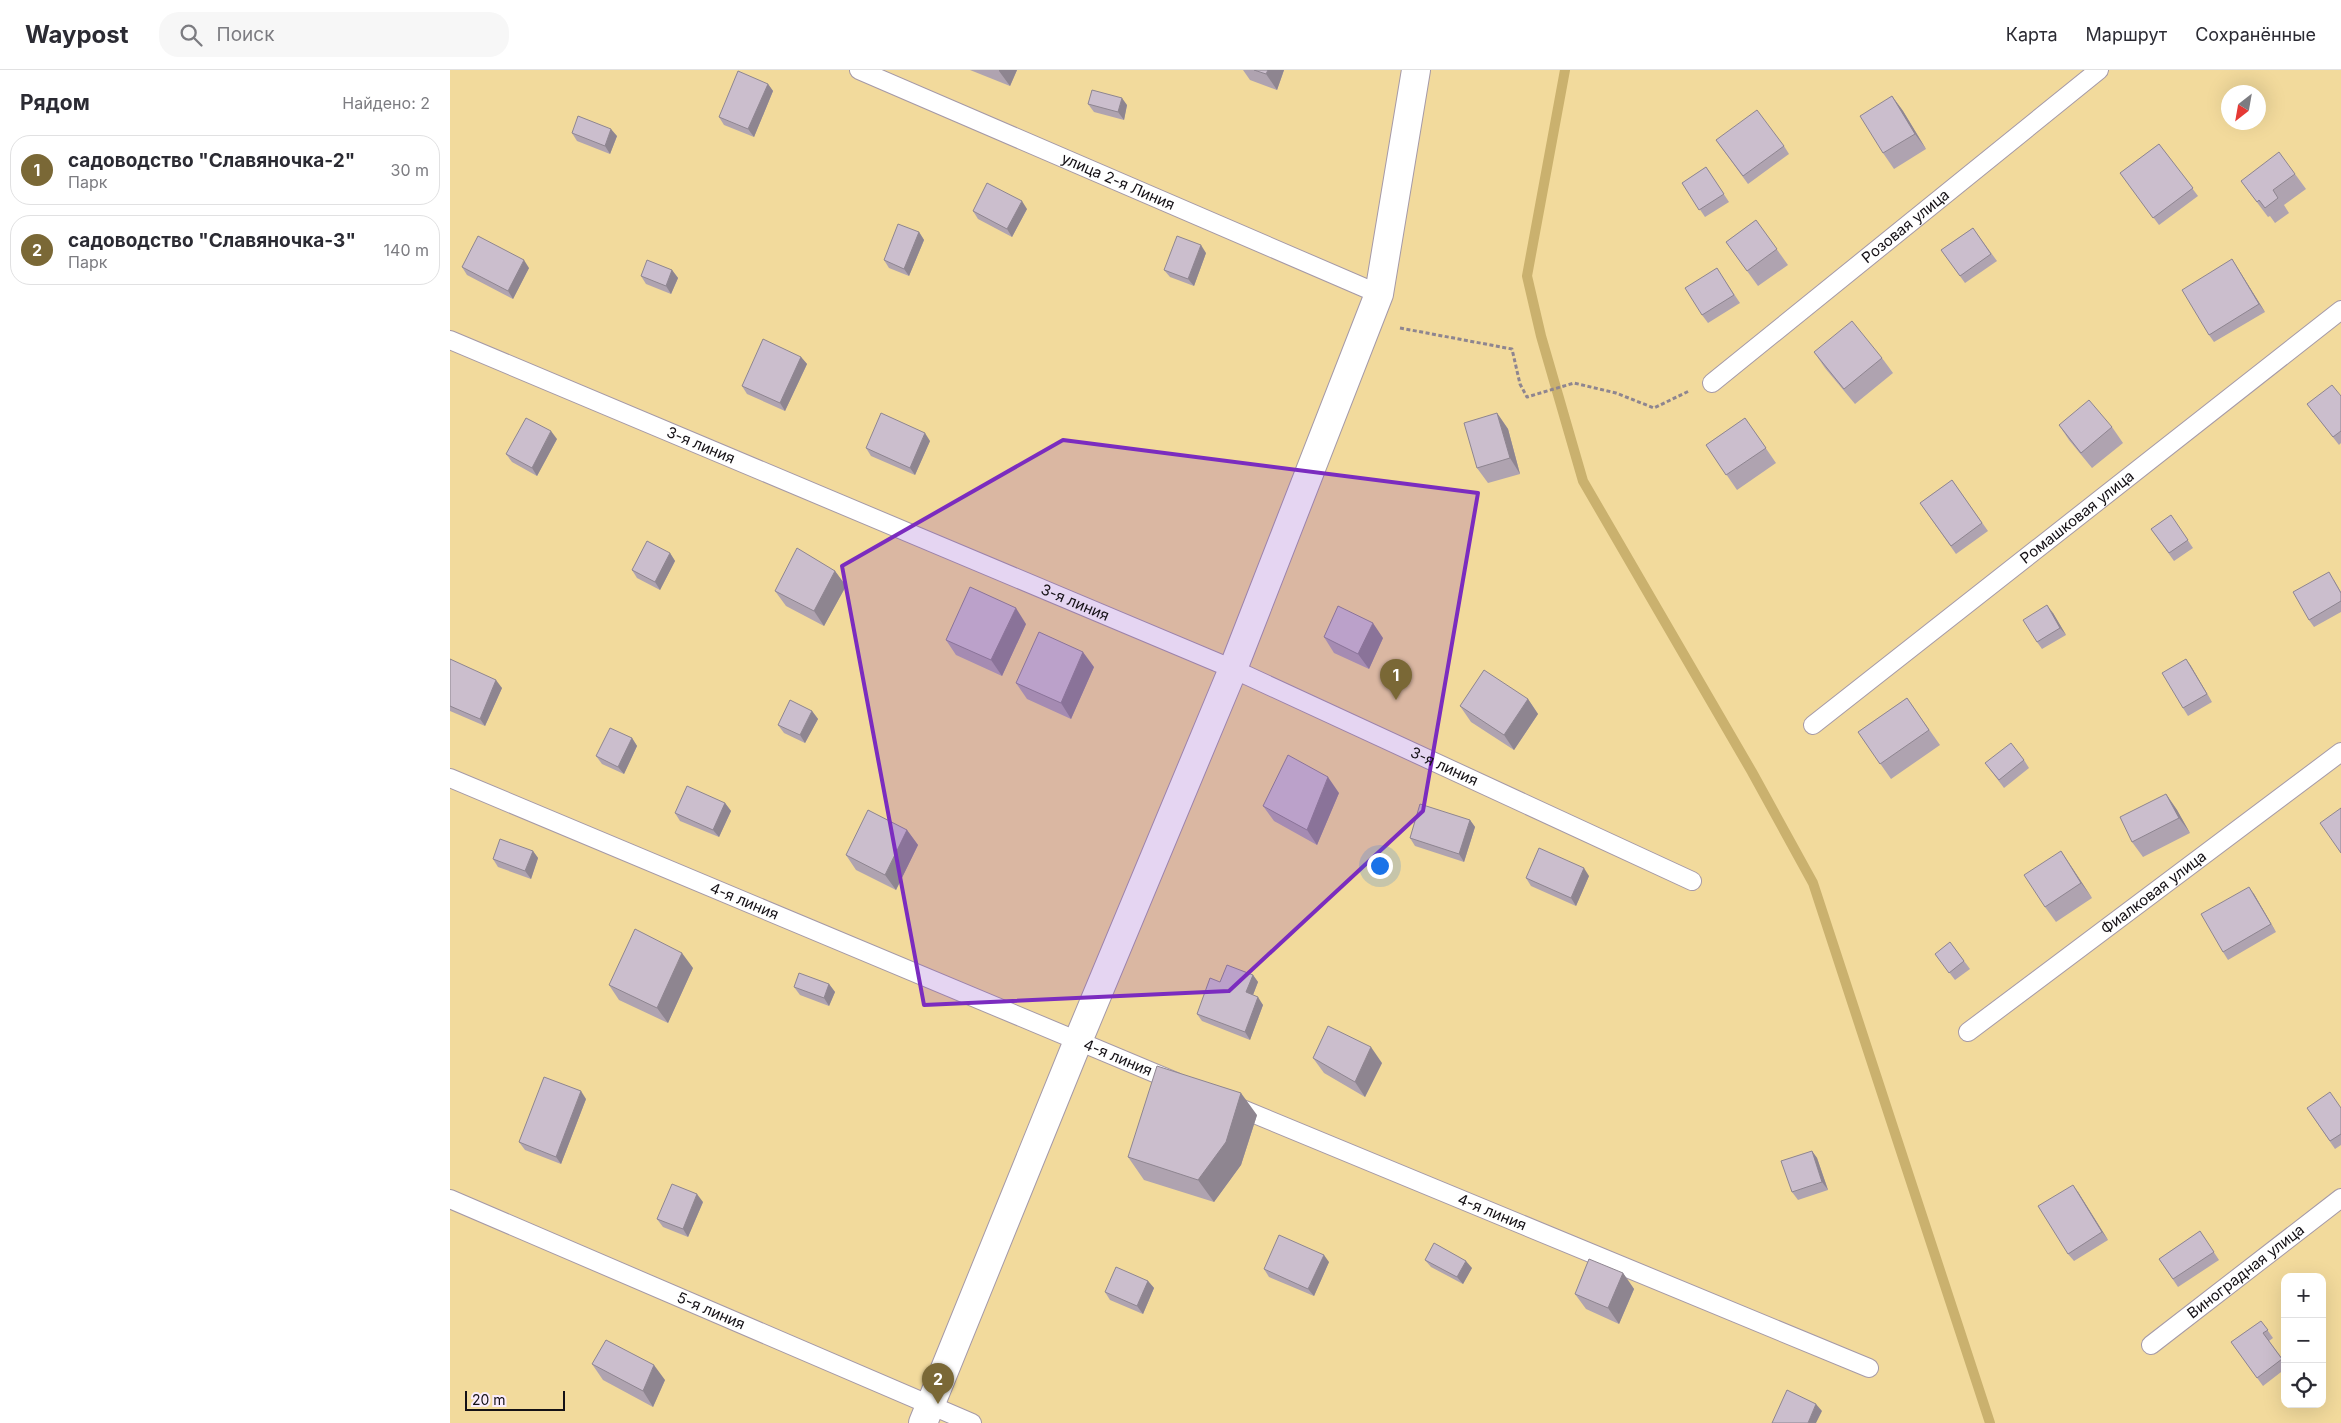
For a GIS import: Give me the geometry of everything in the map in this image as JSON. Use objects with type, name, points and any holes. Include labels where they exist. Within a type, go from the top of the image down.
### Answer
[{"type":"street","points":[[927,1414],[1078,1042],[1234,669],[1379,294],[1416,70]]},
{"type":"lane","name":"улица 2-я Линия","points":[[859,70],[1379,294]]},
{"type":"lane","name":"Розовая улица","points":[[1712,383],[2100,70]]},
{"type":"lane","name":"Ромашковая улица","points":[[1813,725],[2341,310]]},
{"type":"lane","name":"3-я линия","points":[[450,340],[1234,669],[1692,881]]},
{"type":"lane","name":"Фиалковая улица","points":[[1968,1032],[2341,752]]},
{"type":"lane","name":"4-я линия","points":[[450,778],[1188,1087]]},
{"type":"lane","name":"4-я линия","points":[[1216,1098],[1869,1368]]},
{"type":"lane","name":"Виноградная улица","points":[[2151,1345],[2341,1198]]},
{"type":"lane","name":"5-я линия","points":[[450,1199],[927,1414],[972,1423]]},
{"type":"path","points":[[1363,335],[1394,327],[1512,349],[1520,384],[1527,397],[1574,383],[1616,393],[1654,408],[1678,395],[1712,383]]},
{"type":"highlighted area","points":[[1063,440],[1478,493],[1423,811],[1229,991],[924,1005],[842,566]]},
{"type":"shaded area","points":[[450,70],[2341,70],[2341,1423],[450,1423]]},
{"type":"building","points":[[1254,70],[1268,70],[1266,74]]},
{"type":"building","points":[[738,71],[768,84],[748,129],[719,117]]},
{"type":"building","points":[[1092,90],[1122,98],[1118,112],[1088,104]]},
{"type":"building","points":[[1892,96],[1915,134],[1883,153],[1860,116]]},
{"type":"building","points":[[1757,110],[1784,146],[1743,176],[1716,140]]},
{"type":"building","points":[[578,116],[611,129],[605,146],[572,133]]},
{"type":"building","points":[[2159,144],[2193,188],[2153,218],[2120,173]]},
{"type":"building","points":[[2279,152],[2295,174],[2273,190],[2278,198],[2265,208],[2259,200],[2257,202],[2241,181]]},
{"type":"building","points":[[1706,167],[1724,194],[1699,210],[1682,183]]},
{"type":"building","points":[[987,183],[1022,201],[1007,229],[973,211]]},
{"type":"building","points":[[1756,220],[1777,249],[1747,271],[1726,242]]},
{"type":"building","points":[[898,224],[919,232],[904,269],[884,260]]},
{"type":"building","points":[[1973,228],[1991,254],[1960,276],[1941,250]]},
{"type":"building","points":[[478,236],[524,260],[508,291],[462,267]]},
{"type":"building","points":[[1177,236],[1201,245],[1188,279],[1164,270]]},
{"type":"building","points":[[2232,259],[2259,304],[2209,335],[2182,290]]},
{"type":"building","points":[[647,260],[672,270],[666,286],[641,276]]},
{"type":"building","points":[[1717,268],[1734,295],[1702,315],[1685,288]]},
{"type":"building","points":[[1852,321],[1882,358],[1844,389],[1814,352]]},
{"type":"building","points":[[763,339],[801,357],[780,403],[742,386]]},
{"type":"building","points":[[2332,385],[2341,396],[2341,431],[2333,437],[2307,404]]},
{"type":"building","points":[[2089,400],[2112,427],[2081,453],[2059,425]]},
{"type":"building","points":[[881,413],[925,433],[910,468],[866,448]]},
{"type":"building","points":[[1497,413],[1510,458],[1477,468],[1464,423]]},
{"type":"building","points":[[526,418],[551,431],[532,468],[506,454]]},
{"type":"building","points":[[1745,418],[1766,448],[1726,475],[1706,445]]},
{"type":"building","points":[[1952,480],[1982,523],[1951,546],[1920,503]]},
{"type":"building","points":[[2171,515],[2188,540],[2169,553],[2151,529]]},
{"type":"building","points":[[647,541],[670,553],[655,582],[632,570]]},
{"type":"building","points":[[797,548],[835,571],[814,611],[775,591]]},
{"type":"building","points":[[2329,572],[2341,593],[2341,601],[2309,620],[2293,592]]},
{"type":"building","points":[[970,587],[1016,608],[991,660],[946,640]]},
{"type":"building","points":[[2047,605],[2060,628],[2037,642],[2023,620]]},
{"type":"building","points":[[1338,606],[1373,623],[1358,654],[1324,637]]},
{"type":"building","points":[[1039,632],[1083,652],[1061,703],[1016,683]]},
{"type":"building","points":[[450,659],[496,680],[480,719],[450,706]]},
{"type":"building","points":[[2186,659],[2207,694],[2183,708],[2162,673]]},
{"type":"building","points":[[1484,670],[1528,699],[1504,735],[1460,706]]},
{"type":"building","points":[[1907,698],[1929,730],[1880,764],[1858,732]]},
{"type":"building","points":[[790,700],[812,711],[800,735],[778,725]]},
{"type":"building","points":[[610,728],[632,738],[618,767],[596,756]]},
{"type":"building","points":[[2011,743],[2024,760],[1999,780],[1985,763]]},
{"type":"building","points":[[1288,755],[1328,777],[1307,830],[1263,806]]},
{"type":"building","points":[[687,786],[725,803],[713,830],[675,813]]},
{"type":"building","points":[[2166,794],[2179,818],[2132,842],[2120,817]]},
{"type":"building","points":[[1420,804],[1470,820],[1459,854],[1410,838]]},
{"type":"building","points":[[2341,808],[2341,853],[2320,823]]},
{"type":"building","points":[[868,810],[907,830],[885,875],[846,855]]},
{"type":"building","points":[[500,839],[533,851],[525,871],[493,859]]},
{"type":"building","points":[[1539,848],[1584,868],[1571,898],[1526,878]]},
{"type":"building","points":[[2061,851],[2081,883],[2045,907],[2024,875]]},
{"type":"building","points":[[2249,887],[2271,924],[2223,952],[2201,914]]},
{"type":"building","points":[[635,929],[682,953],[657,1008],[609,985]]},
{"type":"building","points":[[1950,942],[1964,961],[1949,973],[1935,954]]},
{"type":"building","points":[[1227,965],[1253,975],[1246,992],[1258,997],[1245,1032],[1197,1014],[1210,978],[1220,982]]},
{"type":"building","points":[[799,973],[829,984],[824,998],[794,987]]},
{"type":"building","points":[[1328,1026],[1371,1047],[1355,1082],[1313,1058]]},
{"type":"building","points":[[1157,1066],[1241,1093],[1226,1142],[1198,1180],[1128,1157]]},
{"type":"building","points":[[544,1077],[581,1091],[556,1157],[519,1142]]},
{"type":"building","points":[[2330,1092],[2341,1108],[2341,1134],[2330,1141],[2307,1108]]},
{"type":"building","points":[[1812,1151],[1822,1182],[1792,1192],[1781,1161]]},
{"type":"building","points":[[672,1184],[697,1194],[683,1229],[657,1219]]},
{"type":"building","points":[[2073,1185],[2102,1232],[2068,1254],[2038,1206]]},
{"type":"building","points":[[2200,1231],[2214,1252],[2173,1279],[2159,1259]]},
{"type":"building","points":[[1279,1235],[1324,1255],[1308,1289],[1264,1269]]},
{"type":"building","points":[[1434,1243],[1466,1261],[1457,1277],[1425,1260]]},
{"type":"building","points":[[1589,1259],[1623,1273],[1608,1308],[1575,1294]]},
{"type":"building","points":[[1116,1267],[1148,1281],[1137,1306],[1105,1292]]},
{"type":"building","points":[[2261,1321],[2268,1330],[2263,1333],[2281,1360],[2257,1378],[2231,1342]]},
{"type":"building","points":[[606,1340],[654,1365],[643,1391],[592,1364]]},
{"type":"building","points":[[1787,1390],[1816,1404],[1808,1423],[1772,1423]]},
{"type":"waterway","points":[[1565,70],[1527,276],[1541,336],[1583,481],[1752,772],[1813,883],[1990,1423]]},
{"type":"place","name":"садоводство \"Славяночка-2\"","points":[[1396,700]]},
{"type":"place","name":"садоводство \"Славяночка-3\"","points":[[938,1404]]}]
